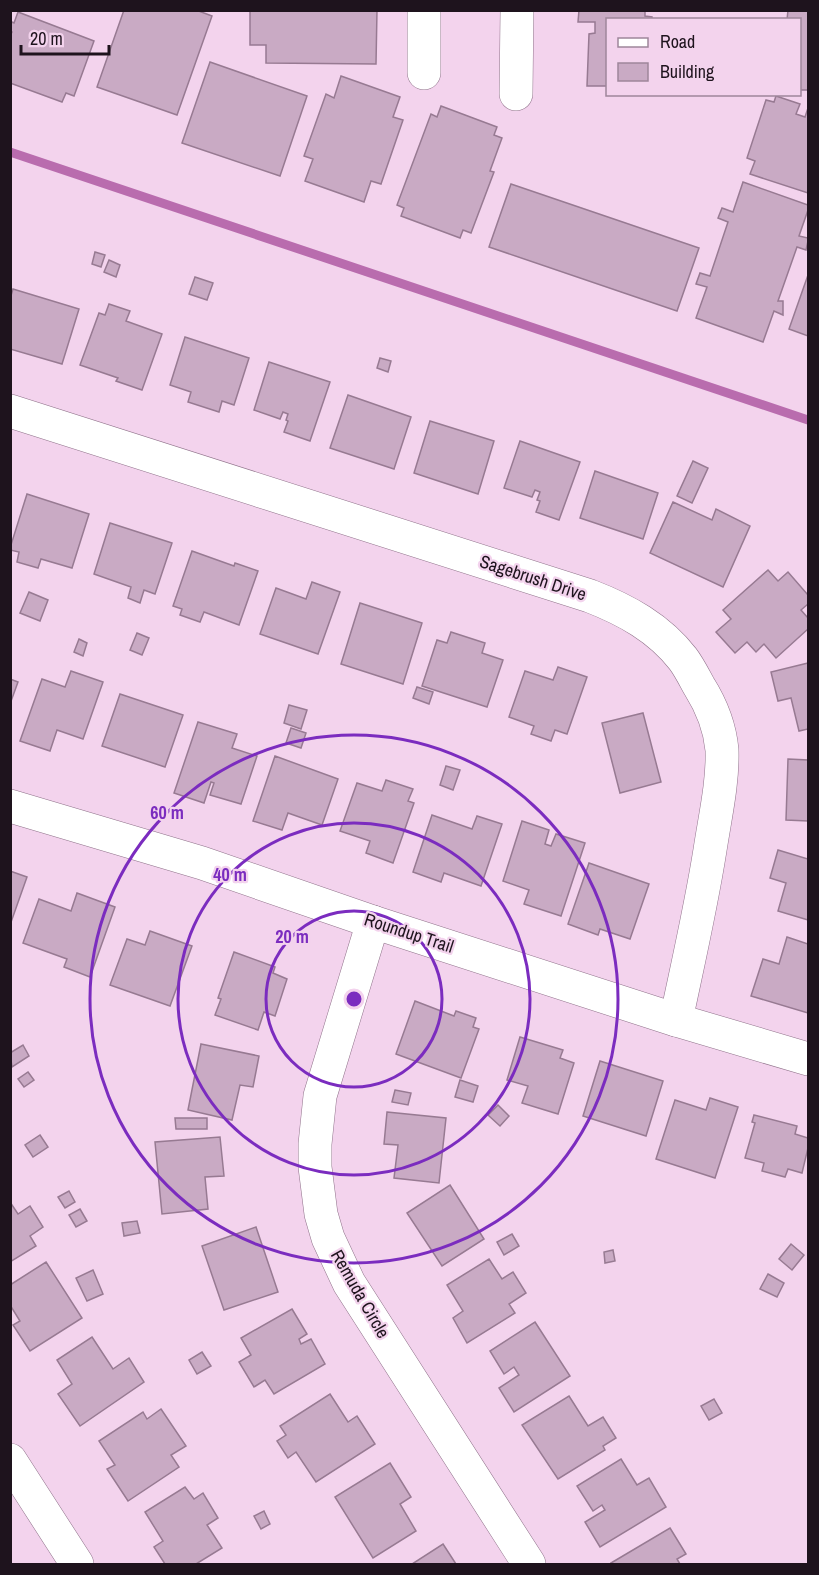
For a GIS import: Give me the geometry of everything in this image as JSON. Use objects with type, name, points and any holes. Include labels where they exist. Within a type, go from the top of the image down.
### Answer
[{"type":"street","points":[[424,10],[424,73]]},
{"type":"street","points":[[516,94],[517,10]]},
{"type":"street","name":"Sagebrush Drive","points":[[10,411],[590,596],[634,615],[666,639],[683,660],[708,701],[717,724],[722,749],[720,782],[704,891],[676,1020]]},
{"type":"street","name":"Roundup Trail","points":[[10,806],[202,863],[373,922],[676,1020],[808,1059]]},
{"type":"street","name":"Remuda Circle","points":[[373,922],[320,1096],[315,1167],[321,1214],[328,1238],[349,1283],[529,1564]]},
{"type":"street","points":[[10,1460],[77,1564]]},
{"type":"building","points":[[124,10],[196,10],[212,16],[177,115],[97,87]]},
{"type":"building","points":[[250,10],[377,10],[376,64],[266,63],[266,45],[250,45]]},
{"type":"building","points":[[579,10],[645,10],[645,16],[652,17],[606,18],[606,86],[587,86],[589,34],[595,33],[595,22],[578,22]]},
{"type":"building","points":[[788,10],[808,10],[808,90],[801,90],[801,18],[787,18]]},
{"type":"building","points":[[18,12],[94,41],[74,96],[66,93],[62,102],[10,83],[10,36],[12,32],[10,26],[12,22],[14,23]]},
{"type":"building","points":[[210,62],[307,96],[280,176],[182,143]]},
{"type":"building","points":[[341,76],[400,97],[393,117],[403,120],[381,184],[371,181],[364,202],[305,181],[313,159],[304,156],[326,94],[334,98]]},
{"type":"building","points":[[776,96],[800,104],[796,114],[805,117],[808,108],[808,193],[750,174],[755,161],[747,158],[766,100],[774,102]]},
{"type":"building","points":[[441,106],[497,127],[494,135],[502,138],[490,171],[494,172],[471,233],[463,230],[460,238],[401,216],[404,208],[397,205],[431,114],[437,117]]},
{"type":"building","points":[[743,182],[808,205],[799,236],[808,238],[806,250],[797,247],[778,301],[783,301],[783,315],[774,311],[763,342],[696,318],[707,287],[696,284],[700,273],[710,276],[728,222],[718,218],[722,208],[733,212]]},
{"type":"building","points":[[511,184],[699,248],[677,311],[489,247]]},
{"type":"building","points":[[95,252],[105,255],[101,267],[92,264]]},
{"type":"building","points":[[109,260],[120,265],[116,277],[104,272]]},
{"type":"building","points":[[808,275],[808,336],[789,329]]},
{"type":"building","points":[[195,277],[213,283],[207,300],[189,294]]},
{"type":"building","points":[[13,289],[79,309],[62,364],[10,349],[10,299]]},
{"type":"building","points":[[109,304],[130,311],[126,321],[162,334],[142,390],[116,381],[118,378],[80,365],[99,313],[105,315]]},
{"type":"building","points":[[185,337],[249,358],[234,405],[222,401],[219,412],[188,402],[191,392],[170,385]]},
{"type":"building","points":[[380,358],[391,361],[388,372],[377,368]]},
{"type":"building","points":[[269,362],[330,382],[310,441],[284,432],[288,414],[283,412],[280,419],[254,410]]},
{"type":"building","points":[[348,395],[411,417],[394,469],[330,448]]},
{"type":"building","points":[[430,421],[494,441],[478,494],[414,473]]},
{"type":"building","points":[[520,441],[580,462],[559,520],[536,512],[540,492],[535,490],[532,497],[504,488]]},
{"type":"building","points":[[693,461],[708,468],[692,503],[677,496]]},
{"type":"building","points":[[595,471],[658,493],[643,539],[580,518]]},
{"type":"building","points":[[27,494],[89,514],[72,568],[41,559],[38,568],[17,562],[19,552],[10,550],[10,548]]},
{"type":"building","points":[[673,502],[712,520],[716,509],[750,526],[723,587],[650,553]]},
{"type":"building","points":[[110,523],[172,543],[155,594],[144,590],[140,603],[128,598],[131,587],[94,574]]},
{"type":"building","points":[[192,551],[234,566],[235,563],[258,571],[239,625],[204,612],[200,622],[180,615],[182,609],[173,606]]},
{"type":"building","points":[[768,570],[778,581],[788,572],[808,595],[808,604],[801,610],[808,618],[808,629],[776,658],[764,644],[756,652],[747,642],[735,653],[716,632],[731,619],[723,610]]},
{"type":"building","points":[[312,582],[340,592],[318,654],[260,634],[276,588],[306,599]]},
{"type":"building","points":[[29,592],[48,600],[40,621],[20,613]]},
{"type":"building","points":[[360,603],[422,623],[403,684],[341,664]]},
{"type":"building","points":[[451,632],[485,643],[482,653],[503,660],[487,707],[422,686],[437,640],[447,643]]},
{"type":"building","points":[[137,633],[149,638],[142,655],[130,650]]},
{"type":"building","points":[[79,639],[87,643],[83,656],[74,652]]},
{"type":"building","points":[[808,663],[808,729],[799,731],[791,698],[778,701],[771,672]]},
{"type":"building","points":[[558,667],[587,677],[567,734],[555,730],[551,741],[531,734],[534,726],[509,717],[525,671],[553,680]]},
{"type":"building","points":[[71,671],[103,682],[83,739],[57,730],[50,751],[20,741],[42,679],[65,687]]},
{"type":"building","points":[[10,679],[18,682],[10,704]]},
{"type":"building","points":[[417,687],[433,692],[429,704],[413,698]]},
{"type":"building","points":[[120,694],[183,715],[165,767],[102,746]]},
{"type":"building","points":[[289,705],[307,710],[301,729],[284,723]]},
{"type":"building","points":[[643,713],[661,782],[620,793],[602,723]]},
{"type":"building","points":[[198,722],[237,734],[232,748],[257,756],[241,804],[210,795],[214,783],[211,782],[204,803],[174,793]]},
{"type":"building","points":[[291,728],[306,733],[301,748],[286,743]]},
{"type":"building","points":[[275,756],[338,779],[322,825],[288,813],[282,830],[253,821]]},
{"type":"building","points":[[788,759],[808,760],[808,821],[786,820]]},
{"type":"building","points":[[446,766],[460,770],[453,790],[440,785]]},
{"type":"building","points":[[386,780],[413,789],[408,801],[414,803],[393,863],[366,853],[370,841],[340,831],[357,783],[382,791]]},
{"type":"building","points":[[432,815],[472,829],[477,816],[502,824],[481,886],[444,873],[441,882],[413,872]]},
{"type":"building","points":[[522,821],[549,830],[545,844],[551,846],[556,834],[585,843],[561,916],[524,904],[529,890],[503,881]]},
{"type":"building","points":[[778,850],[808,859],[808,920],[778,911],[786,883],[770,878]]},
{"type":"building","points":[[589,863],[649,884],[630,939],[600,929],[598,935],[568,924]]},
{"type":"building","points":[[10,871],[27,877],[10,925]]},
{"type":"building","points":[[77,893],[115,907],[90,977],[64,967],[67,959],[23,943],[39,899],[71,911]]},
{"type":"building","points":[[150,931],[192,946],[170,1006],[110,985],[127,939],[145,945]]},
{"type":"building","points":[[787,937],[808,944],[808,1013],[751,996],[763,959],[779,964]]},
{"type":"building","points":[[234,952],[275,967],[273,973],[287,979],[275,1016],[264,1012],[258,1030],[215,1015],[221,999],[218,998]]},
{"type":"building","points":[[415,1001],[454,1016],[456,1011],[476,1018],[473,1027],[479,1029],[461,1078],[396,1054]]},
{"type":"building","points":[[520,1037],[563,1050],[560,1058],[574,1063],[558,1114],[522,1103],[528,1086],[507,1080]]},
{"type":"building","points":[[201,1044],[259,1056],[253,1087],[240,1085],[232,1120],[188,1110]]},
{"type":"building","points":[[23,1045],[29,1056],[12,1067],[10,1053]]},
{"type":"building","points":[[600,1061],[663,1081],[646,1136],[583,1116]]},
{"type":"building","points":[[28,1072],[34,1080],[24,1087],[18,1079]]},
{"type":"building","points":[[460,1080],[478,1086],[473,1102],[455,1097]]},
{"type":"building","points":[[395,1090],[411,1093],[408,1105],[392,1102]]},
{"type":"building","points":[[710,1098],[738,1107],[715,1178],[656,1159],[675,1100],[706,1110]]},
{"type":"building","points":[[498,1105],[509,1116],[500,1126],[488,1115]]},
{"type":"building","points":[[387,1112],[446,1118],[439,1183],[394,1178],[398,1145],[384,1144]]},
{"type":"building","points":[[754,1115],[797,1126],[795,1134],[808,1138],[802,1173],[788,1169],[785,1177],[762,1171],[764,1163],[745,1158],[755,1123],[752,1122]]},
{"type":"building","points":[[175,1118],[207,1118],[207,1129],[176,1129]]},
{"type":"building","points":[[40,1135],[48,1147],[33,1157],[25,1145]]},
{"type":"building","points":[[220,1137],[224,1176],[205,1177],[208,1209],[162,1214],[155,1142]]},
{"type":"building","points":[[450,1185],[484,1239],[442,1266],[407,1213]]},
{"type":"building","points":[[69,1191],[75,1202],[65,1208],[58,1197]]},
{"type":"building","points":[[10,1202],[18,1214],[30,1206],[43,1227],[30,1236],[36,1246],[10,1262]]},
{"type":"building","points":[[80,1209],[87,1221],[76,1227],[69,1215]]},
{"type":"building","points":[[137,1221],[140,1233],[124,1236],[122,1223]]},
{"type":"building","points":[[256,1227],[278,1292],[224,1310],[202,1246]]},
{"type":"building","points":[[512,1234],[519,1246],[504,1255],[497,1242]]},
{"type":"building","points":[[791,1244],[804,1255],[792,1270],[779,1259]]},
{"type":"building","points":[[613,1250],[615,1261],[605,1263],[604,1252]]},
{"type":"building","points":[[489,1259],[502,1279],[513,1272],[526,1293],[509,1304],[515,1313],[467,1343],[453,1318],[463,1311],[447,1285]]},
{"type":"building","points":[[46,1262],[82,1318],[30,1351],[13,1325],[20,1321],[10,1305],[10,1285]]},
{"type":"building","points":[[93,1270],[103,1294],[87,1301],[76,1278]]},
{"type":"building","points":[[768,1274],[784,1283],[777,1297],[760,1289]]},
{"type":"building","points":[[292,1309],[307,1334],[299,1339],[301,1344],[311,1339],[325,1364],[274,1394],[265,1380],[254,1387],[239,1362],[251,1355],[241,1338]]},
{"type":"building","points":[[535,1322],[570,1376],[514,1412],[499,1388],[519,1375],[514,1367],[504,1374],[490,1351]]},
{"type":"building","points":[[92,1337],[113,1369],[129,1358],[144,1382],[80,1426],[58,1394],[72,1384],[57,1360]]},
{"type":"building","points":[[202,1352],[211,1366],[197,1374],[189,1360]]},
{"type":"building","points":[[330,1394],[348,1422],[357,1416],[375,1444],[316,1482],[296,1452],[288,1458],[277,1441],[286,1435],[280,1426]]},
{"type":"building","points":[[569,1396],[588,1426],[603,1417],[616,1438],[603,1446],[605,1450],[558,1479],[522,1425]]},
{"type":"building","points":[[714,1399],[722,1413],[709,1420],[701,1406]]},
{"type":"building","points":[[161,1409],[186,1446],[171,1455],[179,1467],[128,1501],[107,1469],[115,1465],[99,1441],[143,1412],[147,1419]]},
{"type":"building","points":[[621,1459],[637,1485],[649,1478],[666,1507],[600,1547],[585,1522],[605,1510],[602,1505],[593,1511],[577,1486]]},
{"type":"building","points":[[390,1463],[411,1497],[400,1504],[416,1531],[373,1558],[335,1497]]},
{"type":"building","points":[[185,1487],[194,1499],[203,1493],[218,1518],[207,1525],[222,1548],[196,1564],[165,1564],[154,1547],[163,1541],[145,1512]]},
{"type":"building","points":[[264,1511],[270,1524],[261,1529],[254,1516]]},
{"type":"building","points":[[670,1528],[686,1554],[677,1559],[680,1564],[611,1563]]},
{"type":"building","points":[[443,1544],[456,1564],[412,1564]]},
{"type":"waterway","points":[[10,152],[808,420]]}]
